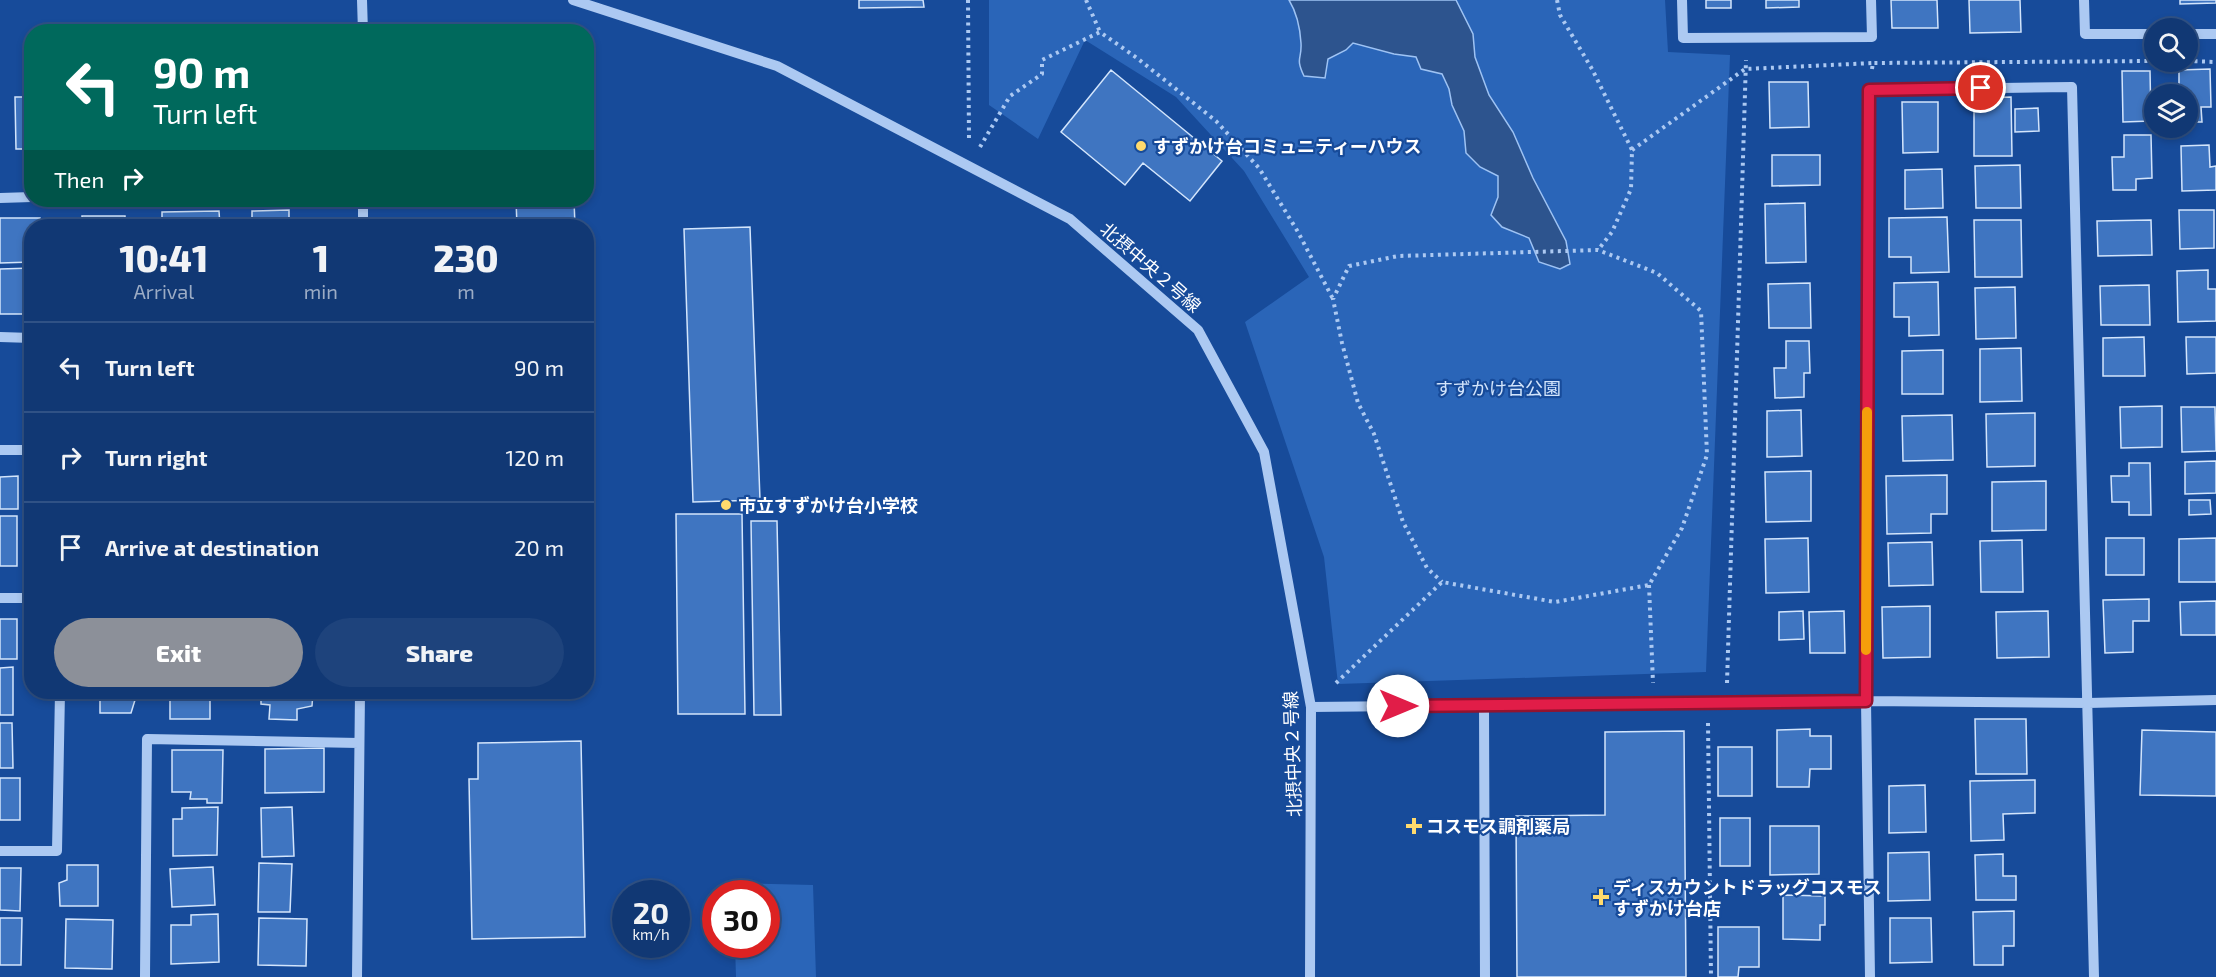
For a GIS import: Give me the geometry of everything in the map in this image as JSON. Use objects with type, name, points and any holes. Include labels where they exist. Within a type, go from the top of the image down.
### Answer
[{"type":"street","points":[[362,0],[363,24]]},
{"type":"street","name":"北摂中央２号線","points":[[573,0],[777,66],[1070,219],[1198,330],[1264,452],[1311,707],[1310,977]]},
{"type":"street","points":[[1682,0],[1683,38],[1746,39],[1872,37],[1871,0]]},
{"type":"street","points":[[2085,0],[2085,34],[2144,34]]},
{"type":"street","points":[[2198,34],[2216,34]]},
{"type":"street","points":[[1870,977],[1866,701],[1869,90],[2072,87],[2094,977]]},
{"type":"street","points":[[0,198],[24,197]]},
{"type":"street","points":[[0,337],[24,338]]},
{"type":"street","points":[[0,450],[24,450]]},
{"type":"street","points":[[0,598],[24,598]]},
{"type":"street","points":[[0,851],[57,851],[60,699]]},
{"type":"street","points":[[357,977],[360,699]]},
{"type":"street","points":[[1311,707],[1866,701],[2088,703],[2216,700]]},
{"type":"street","points":[[1484,706],[1485,977]]},
{"type":"street","points":[[145,977],[147,739],[359,742]]},
{"type":"path","points":[[968,0],[969,166]]},
{"type":"path","points":[[1086,0],[1100,32],[1137,58],[1216,121],[1259,168],[1298,232],[1333,299],[1358,403],[1374,434],[1403,522],[1427,568],[1442,582],[1555,602],[1649,585]]},
{"type":"path","points":[[1557,0],[1560,15],[1592,69],[1632,150],[1631,189],[1612,232],[1598,250]]},
{"type":"path","points":[[969,166],[1010,96],[1042,74],[1042,60],[1100,32]]},
{"type":"path","points":[[1632,150],[1745,69],[1873,63],[1872,37]]},
{"type":"path","points":[[1726,703],[1746,39]]},
{"type":"path","points":[[2198,62],[2216,62]]},
{"type":"path","points":[[1333,299],[1349,266],[1389,258],[1598,250],[1657,273],[1701,311],[1707,455],[1682,528],[1649,585],[1653,704]]},
{"type":"path","points":[[1311,707],[1442,582]]},
{"type":"path","points":[[1707,703],[1711,977]]},
{"type":"green space","name":"すずかけ台公園","points":[[989,0],[1665,0],[1668,52],[1730,55],[1706,672],[1338,684],[1324,557],[1245,322],[1309,277],[1244,171],[1176,97],[1085,40],[1038,139],[989,105]]},
{"type":"green space","points":[[780,884],[813,885],[816,977],[736,977],[735,958],[780,958]]},
{"type":"shaded area","points":[[1289,0],[1456,0],[1473,34],[1475,57],[1489,95],[1513,132],[1533,178],[1566,241],[1570,264],[1560,269],[1539,262],[1529,238],[1502,227],[1491,215],[1498,197],[1498,176],[1480,167],[1466,153],[1464,131],[1452,105],[1449,89],[1442,74],[1421,69],[1416,57],[1394,54],[1353,43],[1346,50],[1328,59],[1325,78],[1304,76],[1299,62],[1301,43],[1299,26]]},
{"type":"building","points":[[859,0],[923,0],[924,7],[859,8]]},
{"type":"building","points":[[1706,0],[1731,0],[1731,8],[1706,8]]},
{"type":"building","points":[[1766,0],[1799,0],[1799,7],[1766,8]]},
{"type":"building","points":[[1891,0],[1937,0],[1938,28],[1892,28]]},
{"type":"building","points":[[1969,0],[2020,0],[2021,32],[1970,33]]},
{"type":"building","points":[[2180,0],[2216,0],[2216,3],[2180,4]]},
{"type":"building","points":[[2198,69],[2210,69],[2211,107],[2201,107],[2202,122],[2198,122],[2198,84],[2179,84],[2179,72],[2198,72]]},
{"type":"building","name":"すずかけ台コミュニティーハウス","points":[[1111,70],[1222,161],[1190,201],[1143,163],[1125,185],[1061,132]]},
{"type":"building","points":[[2122,71],[2150,72],[2150,84],[2144,84],[2144,121],[2123,122]]},
{"type":"building","points":[[1769,82],[1808,82],[1809,127],[1770,128]]},
{"type":"building","points":[[15,97],[24,97],[24,149],[16,149]]},
{"type":"building","points":[[2011,97],[2012,156],[1974,156],[1974,98]]},
{"type":"building","points":[[1902,102],[1938,102],[1938,152],[1903,153]]},
{"type":"building","points":[[2038,108],[2039,131],[2015,132],[2015,109]]},
{"type":"building","points":[[2124,135],[2144,135],[2144,138],[2151,138],[2152,178],[2136,179],[2136,190],[2113,190],[2112,157],[2124,157]]},
{"type":"building","points":[[2209,145],[2210,167],[2216,166],[2216,190],[2182,191],[2181,146]]},
{"type":"building","points":[[1772,155],[1820,155],[1820,185],[1772,186]]},
{"type":"building","points":[[2020,165],[2021,208],[1976,208],[1975,166]]},
{"type":"building","points":[[1942,169],[1943,208],[1905,209],[1905,170]]},
{"type":"building","points":[[1805,203],[1806,262],[1766,263],[1765,204]]},
{"type":"building","points":[[516,207],[574,207],[575,219],[517,219]]},
{"type":"building","points":[[289,210],[289,219],[252,219],[252,211]]},
{"type":"building","points":[[2179,210],[2214,210],[2214,248],[2180,249]]},
{"type":"building","points":[[219,211],[220,219],[162,219],[162,212]]},
{"type":"building","points":[[82,216],[125,216],[125,219],[82,219]]},
{"type":"building","points":[[1947,217],[1949,272],[1911,273],[1911,257],[1889,257],[1889,218]]},
{"type":"building","points":[[0,218],[40,218],[24,219],[24,262],[0,263]]},
{"type":"building","points":[[1974,220],[2021,220],[2022,277],[1975,277]]},
{"type":"building","points":[[2151,220],[2152,255],[2098,256],[2097,221]]},
{"type":"building","points":[[750,227],[760,500],[693,502],[684,229]]},
{"type":"building","points":[[24,268],[24,314],[0,314],[0,269]]},
{"type":"building","points":[[2208,270],[2208,289],[2216,289],[2216,321],[2178,322],[2177,271]]},
{"type":"building","points":[[1938,282],[1939,335],[1909,336],[1909,317],[1894,317],[1894,283]]},
{"type":"building","points":[[1810,283],[1811,328],[1769,328],[1768,284]]},
{"type":"building","points":[[2149,285],[2150,325],[2101,325],[2100,286]]},
{"type":"building","points":[[2015,287],[2016,338],[1976,339],[1975,288]]},
{"type":"building","points":[[2144,337],[2145,376],[2103,376],[2103,338]]},
{"type":"building","points":[[2186,337],[2216,337],[2216,373],[2187,374]]},
{"type":"building","points":[[1786,341],[1809,341],[1810,373],[1804,373],[1804,397],[1775,398],[1774,368],[1786,368]]},
{"type":"building","points":[[2021,348],[2022,401],[1980,402],[1980,349]]},
{"type":"building","points":[[1943,350],[1943,394],[1902,394],[1902,351]]},
{"type":"building","points":[[2162,406],[2162,447],[2121,448],[2120,407]]},
{"type":"building","points":[[2181,407],[2215,407],[2216,451],[2182,452]]},
{"type":"building","points":[[1801,410],[1802,456],[1767,457],[1767,411]]},
{"type":"building","points":[[2035,413],[2035,466],[1987,467],[1986,414]]},
{"type":"building","points":[[1952,415],[1953,460],[1903,461],[1902,416]]},
{"type":"building","points":[[2216,461],[2216,493],[2185,494],[2185,462]]},
{"type":"building","points":[[2129,463],[2150,463],[2151,515],[2129,515],[2129,502],[2112,502],[2111,476],[2129,476]]},
{"type":"building","points":[[1811,471],[1811,521],[1766,522],[1765,472]]},
{"type":"building","points":[[1947,475],[1947,514],[1931,514],[1931,533],[1887,534],[1886,476]]},
{"type":"building","points":[[18,476],[18,509],[0,509],[0,477]]},
{"type":"building","points":[[2046,481],[2046,530],[1992,531],[1992,482]]},
{"type":"building","points":[[2189,500],[2210,500],[2211,514],[2189,515]]},
{"type":"building","points":[[676,514],[742,514],[745,714],[678,714]]},
{"type":"building","points":[[0,516],[17,516],[17,566],[0,566]]},
{"type":"building","points":[[751,521],[777,521],[781,715],[754,715]]},
{"type":"building","points":[[1808,538],[1809,592],[1766,593],[1765,539]]},
{"type":"building","points":[[2106,538],[2144,538],[2144,575],[2106,575]]},
{"type":"building","points":[[2216,538],[2216,582],[2179,582],[2179,539]]},
{"type":"building","points":[[2022,540],[2023,592],[1981,592],[1980,541]]},
{"type":"building","points":[[1932,542],[1933,585],[1889,586],[1888,543]]},
{"type":"building","points":[[2149,599],[2149,621],[2133,621],[2133,652],[2105,653],[2103,600]]},
{"type":"building","points":[[2216,601],[2216,635],[2181,635],[2180,602]]},
{"type":"building","points":[[1930,606],[1930,657],[1883,658],[1882,607]]},
{"type":"building","points":[[1803,611],[1804,639],[1779,640],[1779,612]]},
{"type":"building","points":[[1844,611],[1845,653],[1810,653],[1809,612]]},
{"type":"building","points":[[2048,611],[2049,657],[1997,658],[1996,612]]},
{"type":"building","points":[[0,619],[17,619],[17,659],[0,659]]},
{"type":"building","points":[[13,667],[13,715],[0,715],[0,668]]},
{"type":"building","points":[[100,699],[154,699],[135,700],[131,713],[100,713]]},
{"type":"building","points":[[170,699],[210,699],[210,719],[170,719]]},
{"type":"building","points":[[261,699],[312,699],[312,706],[297,709],[297,720],[269,719],[270,705],[261,704]]},
{"type":"building","points":[[1975,719],[2026,719],[2027,774],[1976,774]]},
{"type":"building","points":[[0,723],[12,723],[13,768],[0,768]]},
{"type":"building","points":[[1810,729],[1810,736],[1831,736],[1831,769],[1810,769],[1809,787],[1777,787],[1777,730]]},
{"type":"building","points":[[2142,730],[2216,732],[2216,796],[2140,795]]},
{"type":"building","name":"ディスカウントドラッグコスモス すずかけ台店","points":[[1684,731],[1686,977],[1517,977],[1516,816],[1605,815],[1605,732]]},
{"type":"building","points":[[581,741],[585,937],[472,939],[469,779],[478,779],[478,743]]},
{"type":"building","points":[[1718,747],[1752,747],[1752,796],[1718,796]]},
{"type":"building","points":[[324,748],[324,792],[265,793],[265,749]]},
{"type":"building","points":[[172,750],[223,750],[222,803],[207,803],[207,799],[190,799],[191,792],[172,792]]},
{"type":"building","points":[[0,778],[20,778],[20,820],[0,820]]},
{"type":"building","points":[[2035,780],[2035,813],[2003,814],[2004,840],[1971,841],[1970,781]]},
{"type":"building","points":[[1925,785],[1926,832],[1889,833],[1889,786]]},
{"type":"building","points":[[218,807],[217,855],[173,856],[173,819],[182,819],[182,808]]},
{"type":"building","points":[[292,807],[294,856],[262,857],[261,808]]},
{"type":"building","points":[[1720,818],[1750,818],[1750,866],[1720,866]]},
{"type":"building","points":[[1770,826],[1819,826],[1819,874],[1770,875]]},
{"type":"building","points":[[1929,852],[1930,900],[1888,901],[1888,853]]},
{"type":"building","points":[[2003,854],[2003,876],[2016,876],[2016,900],[1976,900],[1975,855]]},
{"type":"building","points":[[259,863],[292,864],[290,912],[258,912]]},
{"type":"building","points":[[67,865],[98,865],[98,906],[60,906],[59,883],[67,880]]},
{"type":"building","points":[[213,867],[215,905],[172,907],[170,869]]},
{"type":"building","points":[[0,868],[21,868],[20,911],[0,910]]},
{"type":"building","points":[[1783,895],[1825,896],[1825,925],[1820,925],[1820,940],[1783,939]]},
{"type":"building","points":[[2014,911],[2014,946],[2003,946],[2003,965],[1974,965],[1973,912]]},
{"type":"building","points":[[218,914],[219,962],[171,964],[171,925],[191,925],[191,915]]},
{"type":"building","points":[[0,918],[22,918],[21,965],[0,965]]},
{"type":"building","points":[[259,918],[307,919],[306,966],[258,965]]},
{"type":"building","points":[[1890,918],[1931,918],[1932,962],[1890,963]]},
{"type":"building","points":[[66,919],[113,920],[112,969],[65,968]]},
{"type":"building","points":[[1718,927],[1759,927],[1759,967],[1739,967],[1738,977],[1718,977]]},
{"type":"slow traffic","points":[[1866,650],[1867,412]]},
{"type":"place","name":"すずかけ台コミュニティーハウス","points":[[1141,146]]},
{"type":"place","name":"市立すずかけ台小学校","points":[[726,505]]},
{"type":"place","name":"コスモス調剤薬局","points":[[1414,826]]},
{"type":"place","name":"ディスカウントドラッグコスモス すずかけ台店","points":[[1601,897]]},
{"type":"route","points":[[1398,706],[1866,701],[1869,90],[1981,88]]}]
